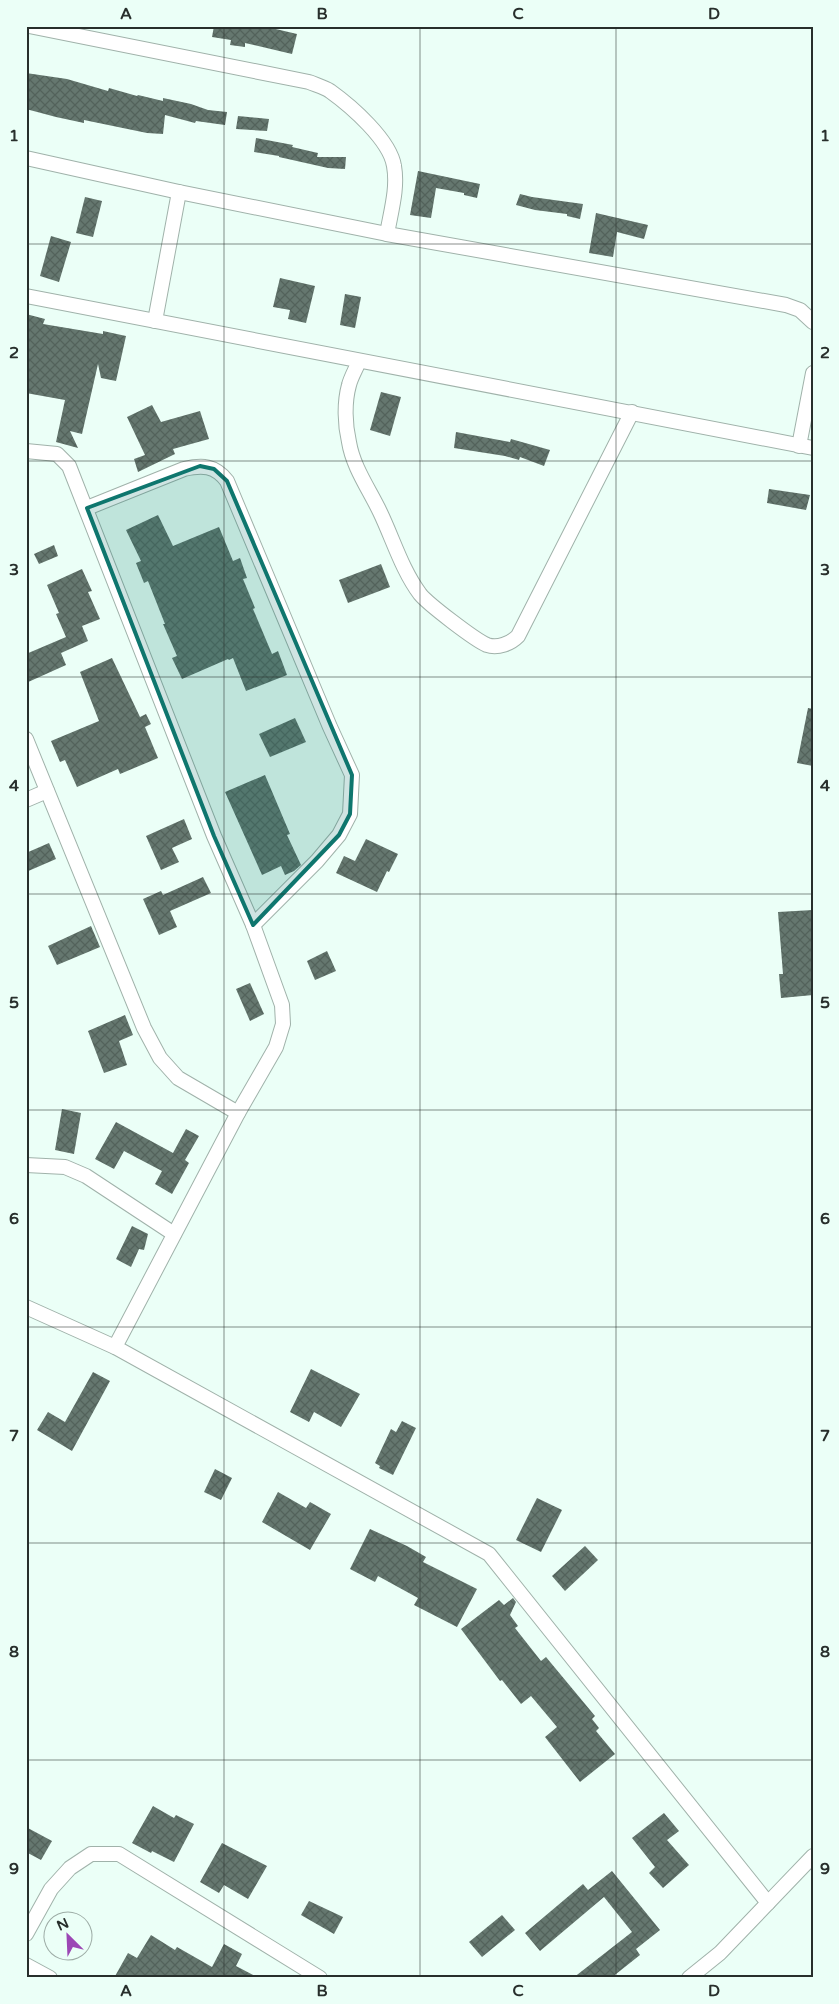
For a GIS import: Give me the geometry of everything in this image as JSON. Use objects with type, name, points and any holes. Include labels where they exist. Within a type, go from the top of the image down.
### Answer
[{"type":"street","points":[[29,26],[309,82],[328,90],[363,120],[382,141],[390,155],[394,165],[396,190],[387,234]]},
{"type":"street","points":[[26,158],[179,192],[387,234],[786,305],[800,310],[810,317],[813,322]]},
{"type":"street","points":[[155,321],[179,192]]},
{"type":"street","points":[[26,296],[806,447],[813,373]]},
{"type":"street","points":[[359,361],[349,386],[346,416],[348,442],[353,459],[421,595],[451,621],[488,646],[499,646],[512,642],[518,636],[632,412]]},
{"type":"street","points":[[26,451],[57,454],[69,466],[210,827],[253,925],[282,1005],[283,1024],[276,1047],[238,1113],[115,1347]]},
{"type":"street","points":[[87,508],[184,469],[200,466],[214,469],[220,473],[226,481],[352,775],[350,814],[339,835],[317,861],[253,925]]},
{"type":"street","points":[[26,738],[144,1028],[160,1058],[178,1078],[238,1113]]},
{"type":"street","points":[[26,800],[47,791]]},
{"type":"street","points":[[26,1165],[65,1167],[86,1176],[174,1234]]},
{"type":"street","points":[[26,1307],[115,1347],[489,1554],[768,1903]]},
{"type":"street","points":[[26,1934],[51,1889],[70,1868],[91,1854],[119,1854],[320,1978]]},
{"type":"street","points":[[689,1978],[720,1953],[813,1856]]},
{"type":"street","points":[[26,1965],[50,1978]]},
{"type":"highlighted area","points":[[200,466],[214,469],[227,481],[352,775],[350,814],[339,835],[253,925],[214,836],[87,508]]},
{"type":"building","points":[[214,26],[263,26],[297,34],[292,54],[245,43],[245,47],[230,45],[231,40],[212,37]]},
{"type":"building","points":[[26,73],[67,79],[108,91],[109,88],[137,96],[163,101],[163,98],[208,110],[227,112],[225,125],[196,121],[195,123],[165,115],[163,134],[147,133],[84,120],[84,123],[56,117],[26,109]]},
{"type":"building","points":[[238,116],[269,119],[267,131],[236,129]]},
{"type":"building","points":[[256,138],[293,145],[292,147],[318,153],[317,157],[346,157],[345,169],[328,168],[254,152]]},
{"type":"building","points":[[418,171],[480,184],[477,198],[464,195],[464,193],[436,188],[431,218],[410,215]]},
{"type":"building","points":[[520,194],[583,204],[580,219],[567,216],[567,214],[535,210],[516,205]]},
{"type":"building","points":[[85,197],[102,201],[93,237],[76,233]]},
{"type":"building","points":[[596,213],[648,225],[644,239],[617,232],[613,257],[589,253]]},
{"type":"building","points":[[51,236],[71,242],[59,282],[40,276]]},
{"type":"building","points":[[280,278],[315,286],[306,323],[288,319],[290,310],[273,307]]},
{"type":"building","points":[[345,294],[361,297],[355,328],[340,325]]},
{"type":"building","points":[[26,314],[45,319],[43,324],[103,334],[103,331],[126,336],[116,381],[101,378],[98,364],[82,434],[70,431],[78,448],[56,442],[65,400],[26,393]]},
{"type":"building","points":[[381,392],[401,397],[390,436],[370,430]]},
{"type":"building","points":[[152,405],[161,422],[200,411],[209,439],[173,449],[175,454],[138,472],[134,459],[145,455],[127,417]]},
{"type":"building","points":[[456,432],[510,442],[511,439],[550,450],[544,466],[520,457],[519,460],[454,448]]},
{"type":"building","points":[[769,489],[810,495],[806,510],[767,503]]},
{"type":"building","points":[[158,515],[173,546],[219,527],[233,561],[240,558],[247,578],[243,579],[255,608],[253,609],[272,654],[278,651],[287,675],[246,691],[233,658],[182,679],[172,658],[177,656],[163,624],[165,624],[148,581],[144,583],[136,563],[141,561],[126,530]]},
{"type":"building","points":[[54,545],[58,556],[39,564],[34,554]]},
{"type":"building","points":[[381,564],[390,587],[348,603],[339,580]]},
{"type":"building","points":[[82,569],[92,591],[88,592],[100,619],[82,626],[88,641],[61,653],[66,665],[26,683],[26,654],[66,637],[56,614],[59,613],[47,585]]},
{"type":"building","points":[[112,658],[140,717],[146,714],[151,724],[145,727],[158,758],[120,774],[118,769],[77,787],[65,760],[60,762],[51,741],[99,721],[80,672]]},
{"type":"building","points":[[808,708],[813,709],[813,766],[797,763]]},
{"type":"building","points":[[295,718],[306,742],[270,757],[259,734]]},
{"type":"building","points":[[265,775],[290,834],[287,835],[301,865],[285,875],[281,866],[262,875],[225,792]]},
{"type":"building","points":[[184,819],[192,839],[172,848],[179,862],[161,870],[146,836]]},
{"type":"building","points":[[366,839],[398,854],[377,892],[336,873],[344,856],[355,861]]},
{"type":"building","points":[[49,843],[56,859],[26,872],[26,853]]},
{"type":"building","points":[[203,877],[211,893],[170,911],[177,927],[159,935],[143,899],[161,891],[163,895]]},
{"type":"building","points":[[813,910],[813,995],[781,998],[779,974],[783,974],[778,912]]},
{"type":"building","points":[[91,926],[100,947],[57,965],[48,946]]},
{"type":"building","points":[[327,951],[336,971],[315,980],[307,961]]},
{"type":"building","points":[[250,983],[264,1014],[250,1021],[236,989]]},
{"type":"building","points":[[125,1015],[133,1035],[119,1041],[127,1065],[104,1073],[88,1031]]},
{"type":"building","points":[[62,1109],[81,1113],[74,1154],[55,1150]]},
{"type":"building","points":[[116,1122],[173,1153],[186,1129],[199,1136],[185,1160],[189,1163],[172,1194],[155,1184],[162,1171],[124,1151],[114,1169],[95,1159]]},
{"type":"building","points":[[132,1226],[148,1234],[144,1250],[139,1249],[131,1267],[116,1259]]},
{"type":"building","points":[[311,1369],[360,1394],[341,1427],[314,1412],[309,1422],[290,1412]]},
{"type":"building","points":[[93,1372],[110,1381],[72,1451],[37,1430],[48,1412],[65,1422]]},
{"type":"building","points":[[402,1421],[416,1428],[393,1475],[379,1468],[380,1466],[375,1463],[391,1429],[396,1432]]},
{"type":"building","points":[[215,1469],[232,1478],[221,1500],[204,1492]]},
{"type":"building","points":[[278,1492],[306,1508],[310,1502],[331,1514],[310,1550],[262,1522]]},
{"type":"building","points":[[537,1498],[562,1510],[541,1552],[516,1540]]},
{"type":"building","points":[[370,1529],[407,1546],[426,1557],[423,1562],[477,1589],[457,1627],[414,1605],[418,1598],[378,1576],[375,1582],[350,1569]]},
{"type":"building","points":[[585,1546],[598,1560],[565,1591],[552,1576]]},
{"type":"building","points":[[513,1598],[516,1602],[510,1615],[518,1626],[515,1628],[541,1661],[546,1657],[595,1716],[592,1719],[599,1728],[596,1731],[615,1754],[580,1782],[545,1737],[557,1727],[531,1696],[521,1704],[502,1680],[500,1681],[461,1629],[499,1600],[504,1605]]},
{"type":"building","points":[[153,1806],[174,1818],[176,1815],[194,1824],[174,1862],[132,1843]]},
{"type":"building","points":[[664,1813],[679,1831],[667,1840],[689,1865],[663,1888],[649,1873],[655,1867],[632,1838]]},
{"type":"building","points":[[26,1827],[52,1841],[41,1860],[26,1852]]},
{"type":"building","points":[[222,1843],[267,1866],[248,1899],[224,1885],[219,1893],[200,1882]]},
{"type":"building","points":[[612,1871],[660,1930],[636,1949],[640,1955],[611,1978],[573,1978],[632,1932],[604,1897],[540,1951],[525,1933],[583,1884],[588,1890]]},
{"type":"building","points":[[309,1901],[343,1917],[334,1934],[301,1915]]},
{"type":"building","points":[[502,1915],[515,1930],[482,1957],[469,1942]]},
{"type":"building","points":[[151,1935],[175,1950],[177,1947],[212,1967],[224,1944],[242,1954],[236,1966],[259,1978],[114,1978],[128,1953],[137,1958]]}]
